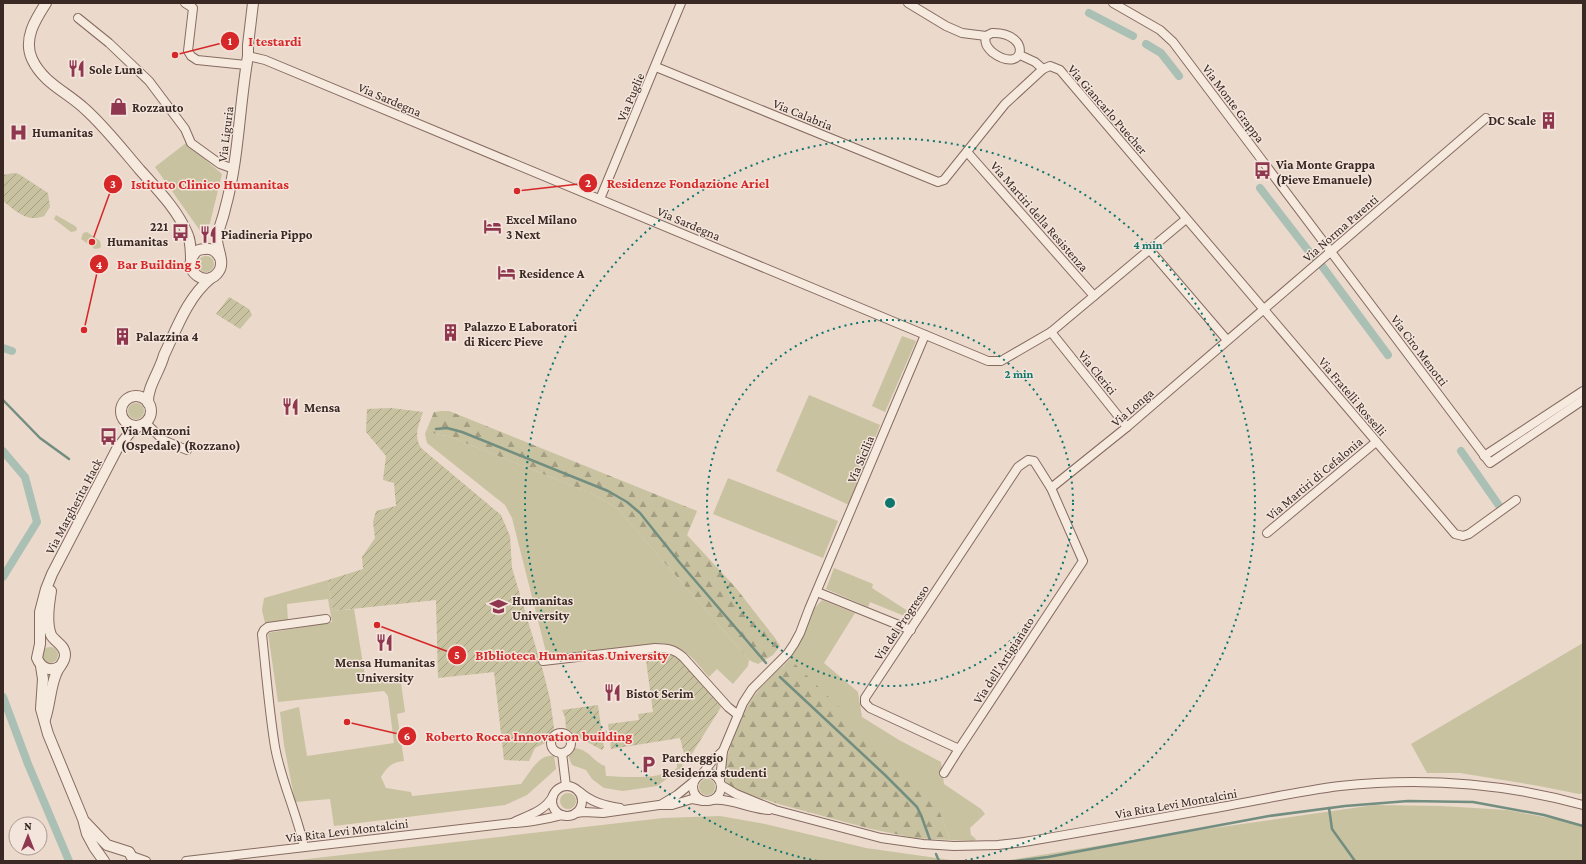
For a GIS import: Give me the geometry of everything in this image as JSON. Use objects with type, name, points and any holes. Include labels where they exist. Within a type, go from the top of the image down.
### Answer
[{"type":"street","points":[[46,3],[36,17],[29,38],[32,58],[43,76],[85,108],[166,200],[179,217],[188,234],[190,243],[193,288],[191,298],[164,355],[162,364],[148,395],[148,403],[151,413],[142,424],[132,431],[117,449]]},
{"type":"street","name":"Via Sardegna","points":[[185,3],[193,8],[188,51],[191,56],[197,60],[247,60],[270,62],[988,361],[1001,361],[1051,332],[1186,219]]},
{"type":"street","name":"Via Liguria","points":[[220,258],[217,238],[226,208],[234,169],[252,3]]},
{"type":"street","name":"Via Puglie","points":[[600,199],[656,67],[681,3]]},
{"type":"street","points":[[908,3],[946,26],[962,33],[986,36],[992,33],[1002,33],[1019,44],[1021,50],[1020,55],[1009,60],[997,55],[986,45],[986,36]]},
{"type":"street","name":"Via Monte Grappa","points":[[1114,3],[1160,30],[1173,42],[1331,251]]},
{"type":"street","points":[[78,18],[109,43],[149,81],[185,129],[191,143],[220,164],[234,169]]},
{"type":"street","points":[[967,152],[1005,104],[1043,69],[1035,62],[1020,55]]},
{"type":"street","name":"Via Giancarlo Puecher","points":[[1043,69],[1050,66],[1060,70],[1186,219]]},
{"type":"street","name":"Via Calabria","points":[[656,67],[938,182],[942,181],[967,152]]},
{"type":"street","name":"Via Norma Parenti","points":[[1227,340],[1264,310],[1486,118]]},
{"type":"street","name":"Via Martiri della Resistenza","points":[[967,152],[1094,296]]},
{"type":"street","name":"Via Fratelli Rosselli","points":[[1186,219],[1451,530],[1458,536],[1468,534],[1516,500]]},
{"type":"street","points":[[188,234],[204,249]]},
{"type":"street","name":"Via Liguria","points":[[204,249],[217,238]]},
{"type":"street","points":[[191,265],[196,252],[204,249],[213,250],[220,258],[221,265],[219,271],[191,298]]},
{"type":"street","points":[[1149,249],[1227,340]]},
{"type":"street","name":"Via Ciro Menotti","points":[[1331,251],[1490,463],[1583,400]]},
{"type":"street","points":[[191,265],[200,278],[211,278]]},
{"type":"street","name":"Via Clerici","points":[[1051,332],[1127,427]]},
{"type":"street","name":"Via Sicilia","points":[[723,751],[738,715],[752,688],[788,653],[794,644],[925,334]]},
{"type":"street","name":"Via Longa","points":[[1051,488],[1127,427],[1227,340]]},
{"type":"street","points":[[117,449],[122,434],[123,405],[145,387],[158,362],[164,355]]},
{"type":"street","points":[[1484,456],[1583,391]]},
{"type":"street","points":[[133,397],[141,398],[148,403]]},
{"type":"street","points":[[123,418],[129,424],[142,424],[163,440],[187,450]]},
{"type":"street","name":"Via Martiri di Cefalonia","points":[[1267,532],[1376,442]]},
{"type":"street","name":"Via Margherita Hack","points":[[52,574],[117,449]]},
{"type":"street","name":"Via del Progresso","points":[[960,749],[870,708],[865,703],[865,698],[868,691],[911,630],[1018,467],[1023,462],[1028,460],[1034,461],[1051,488]]},
{"type":"street","name":"Via dell'Artigianato","points":[[944,772],[1083,561],[1051,488]]},
{"type":"street","points":[[45,719],[55,674],[64,662],[65,655],[64,649],[52,636],[49,626],[49,601],[52,574]]},
{"type":"street","points":[[52,574],[41,608],[40,644],[37,658],[42,666],[43,679],[41,709],[48,734],[94,846],[105,861],[112,852],[121,849]]},
{"type":"street","points":[[817,592],[911,630]]},
{"type":"street","points":[[304,847],[302,835],[286,792],[275,748],[262,634],[268,627],[326,619]]},
{"type":"street","points":[[38,649],[44,643],[49,641],[58,643]]},
{"type":"street","points":[[543,662],[655,648],[676,650],[728,707],[738,715]]},
{"type":"street","points":[[42,666],[50,670],[59,667]]},
{"type":"street","points":[[703,773],[713,760],[723,751]]},
{"type":"street","points":[[713,800],[720,794],[723,751]]},
{"type":"street","points":[[562,753],[566,786]]},
{"type":"street","name":"Via Rita Levi Montalcini","points":[[659,805],[677,795],[703,773],[713,774],[736,794],[775,810],[881,838],[923,844],[954,846],[998,845],[1024,842],[1318,790],[1380,783],[1433,782],[1478,785],[1538,794],[1583,805]]},
{"type":"street","points":[[693,782],[693,792],[703,801]]},
{"type":"street","name":"Via Rita Levi Montalcini","points":[[512,823],[546,806],[550,803],[554,794],[566,786],[575,788],[587,798],[596,802],[627,809]]},
{"type":"street","points":[[576,813],[582,805],[579,791]]},
{"type":"street","points":[[554,794],[552,799],[555,809],[562,815]]},
{"type":"street","name":"Via Rita Levi Montalcini","points":[[186,861],[512,823],[541,821],[562,815],[567,816],[584,812],[603,813],[659,805],[672,805],[692,799],[703,801],[722,800],[759,809],[775,810]]},
{"type":"street","points":[[83,819],[107,845],[129,852],[133,858],[146,861]]},
{"type":"green space","points":[[186,143],[222,174],[208,231],[201,232],[155,167]]},
{"type":"green space","points":[[14,173],[19,174],[48,193],[50,207],[44,216],[38,218],[27,217],[17,212],[3,201],[3,175]]},
{"type":"green space","points":[[56,215],[75,226],[77,228],[76,231],[71,232],[54,219]]},
{"type":"green space","points":[[87,232],[100,241],[100,248],[95,249],[81,239],[83,233]]},
{"type":"green space","points":[[206,256],[212,258],[214,264],[212,270],[206,272],[200,270],[198,264],[200,258]]},
{"type":"green space","points":[[229,297],[249,309],[252,315],[240,329],[216,314]]},
{"type":"green space","points":[[902,336],[916,341],[885,412],[872,406]]},
{"type":"green space","points":[[809,395],[880,425],[849,505],[776,471]]},
{"type":"green space","points":[[136,403],[142,405],[144,411],[142,417],[136,419],[130,417],[128,411],[130,405]]},
{"type":"green space","points":[[391,408],[423,412],[417,434],[417,439],[421,448],[501,515],[510,536],[512,568],[543,671],[550,699],[554,728],[549,741],[535,748],[529,761],[504,760],[494,672],[438,678],[436,600],[333,611],[328,580],[363,569],[362,557],[375,538],[373,522],[376,511],[396,506],[394,483],[383,480],[386,456],[366,432],[367,409]]},
{"type":"green space","points":[[449,411],[697,511],[687,535],[736,588],[780,646],[773,655],[758,664],[749,660],[618,509],[591,493],[448,436],[435,434],[427,429],[434,412]]},
{"type":"green space","points":[[427,429],[435,434],[448,436],[591,493],[618,509],[749,660],[748,666],[733,684],[717,669],[709,677],[693,659],[681,649],[667,644],[658,643],[547,656],[512,518],[505,505],[427,443],[425,434]]},
{"type":"green space","points":[[728,478],[838,521],[823,558],[713,514]]},
{"type":"green space","points":[[834,568],[873,584],[872,588],[911,613],[907,617],[870,602],[868,607],[826,589]]},
{"type":"green space","points":[[328,580],[333,611],[354,609],[366,682],[410,677],[410,682],[401,683],[405,712],[397,714],[404,761],[393,764],[383,773],[381,777],[386,788],[411,792],[413,796],[521,784],[539,761],[549,756],[554,756],[556,769],[527,795],[505,805],[334,826],[330,799],[295,802],[284,745],[280,712],[299,707],[307,756],[394,743],[388,696],[384,691],[278,702],[268,633],[332,622],[328,599],[287,604],[288,621],[265,623],[262,610],[264,598]]},
{"type":"green space","points":[[822,600],[855,613],[824,663],[858,692],[862,717],[899,740],[941,762],[944,784],[981,809],[985,814],[970,828],[971,835],[976,839],[974,841],[950,840],[941,815],[790,659],[813,610]]},
{"type":"green space","points":[[1583,643],[1583,793],[1579,794],[1460,773],[1427,773],[1411,744]]},
{"type":"green space","points":[[50,647],[56,649],[58,655],[56,661],[50,663],[44,661],[42,655],[44,649]]},
{"type":"green space","points":[[657,651],[668,653],[682,661],[721,707],[688,760],[684,754],[680,738],[611,749],[608,724],[639,720],[638,714],[653,712],[645,653]]},
{"type":"green space","points":[[790,659],[928,794],[941,815],[950,840],[915,838],[871,829],[782,805],[736,790],[728,785],[725,779],[726,763],[732,741],[746,710],[753,697]]},
{"type":"green space","points":[[598,705],[604,748],[602,750],[580,738],[566,728],[565,717],[562,710]]},
{"type":"green space","points":[[575,748],[588,753],[605,766],[606,776],[653,776],[670,772],[677,768],[677,763],[682,764],[683,767],[657,786],[623,791],[604,788],[592,779],[586,770],[572,765],[568,755]]},
{"type":"green space","points":[[707,779],[714,784],[715,787],[710,794],[707,795],[700,790],[699,787],[704,780]]},
{"type":"green space","points":[[568,793],[574,795],[576,801],[574,807],[568,809],[562,807],[560,801],[562,795]]},
{"type":"green space","points":[[1374,805],[1441,806],[1507,810],[1576,823],[1583,826],[1583,861],[1003,861],[1165,835]]},
{"type":"green space","points":[[720,816],[765,824],[866,848],[958,861],[290,861],[663,818]]},
{"type":"waterway","points":[[1089,13],[1133,36]]},
{"type":"waterway","points":[[1146,44],[1161,53],[1179,76]]},
{"type":"waterway","points":[[1260,188],[1314,258]]},
{"type":"waterway","points":[[1322,266],[1388,355]]},
{"type":"waterway","points":[[3,348],[12,351]]},
{"type":"waterway","points":[[3,400],[40,438],[69,459]]},
{"type":"waterway","points":[[436,429],[447,428],[462,432],[608,491],[627,502],[640,513],[680,563],[766,663]]},
{"type":"waterway","points":[[3,451],[25,477],[37,522],[3,577]]},
{"type":"waterway","points":[[1461,451],[1500,507]]},
{"type":"waterway","points":[[780,677],[917,807],[930,840]]},
{"type":"waterway","points":[[3,697],[28,764],[69,861]]},
{"type":"waterway","points":[[1016,861],[1048,857],[1269,816],[1345,806],[1408,801],[1473,802],[1544,815],[1583,826]]},
{"type":"waterway","points":[[1329,808],[1332,829],[1355,861]]},
{"type":"waterway","points":[[936,854],[939,861]]},
{"type":"place","name":"I testardi","points":[[175,55]]},
{"type":"place","name":"Sole Luna","points":[[76,69]]},
{"type":"place","name":"Rozzauto","points":[[119,107]]},
{"type":"place","name":"DC Scale","points":[[1549,120]]},
{"type":"place","name":"Humanitas","points":[[19,132]]},
{"type":"place","name":"Via Monte Grappa (Pieve Emanuele)","points":[[1263,171]]},
{"type":"place","name":"Residenze Fondazione Ariel","points":[[517,191]]},
{"type":"place","name":"Excel Milano 3 Next","points":[[493,226]]},
{"type":"place","name":"221 Humanitas","points":[[181,233]]},
{"type":"place","name":"Piadineria Pippo","points":[[208,234]]},
{"type":"place","name":"Istituto Clinico Humanitas","points":[[92,242]]},
{"type":"place","name":"Residence A","points":[[506,273]]},
{"type":"place","name":"Bar Building 5","points":[[84,330]]},
{"type":"place","name":"Palazzo E Laboratori di Ricerc Pieve","points":[[451,333]]},
{"type":"place","name":"Palazzina 4","points":[[123,336]]},
{"type":"place","name":"Mensa","points":[[291,407]]},
{"type":"place","name":"Via Manzoni (Ospedale) (Rozzano)","points":[[108,437]]},
{"type":"place","name":"Humanitas University","points":[[499,607]]},
{"type":"place","name":"BIblioteca Humanitas University","points":[[377,625]]},
{"type":"place","name":"Mensa Humanitas University","points":[[385,643]]},
{"type":"place","name":"Bistot Serim","points":[[613,693]]},
{"type":"place","name":"Roberto Rocca Innovation building","points":[[347,722]]},
{"type":"place","name":"Parcheggio Residenza studenti","points":[[649,764]]}]
